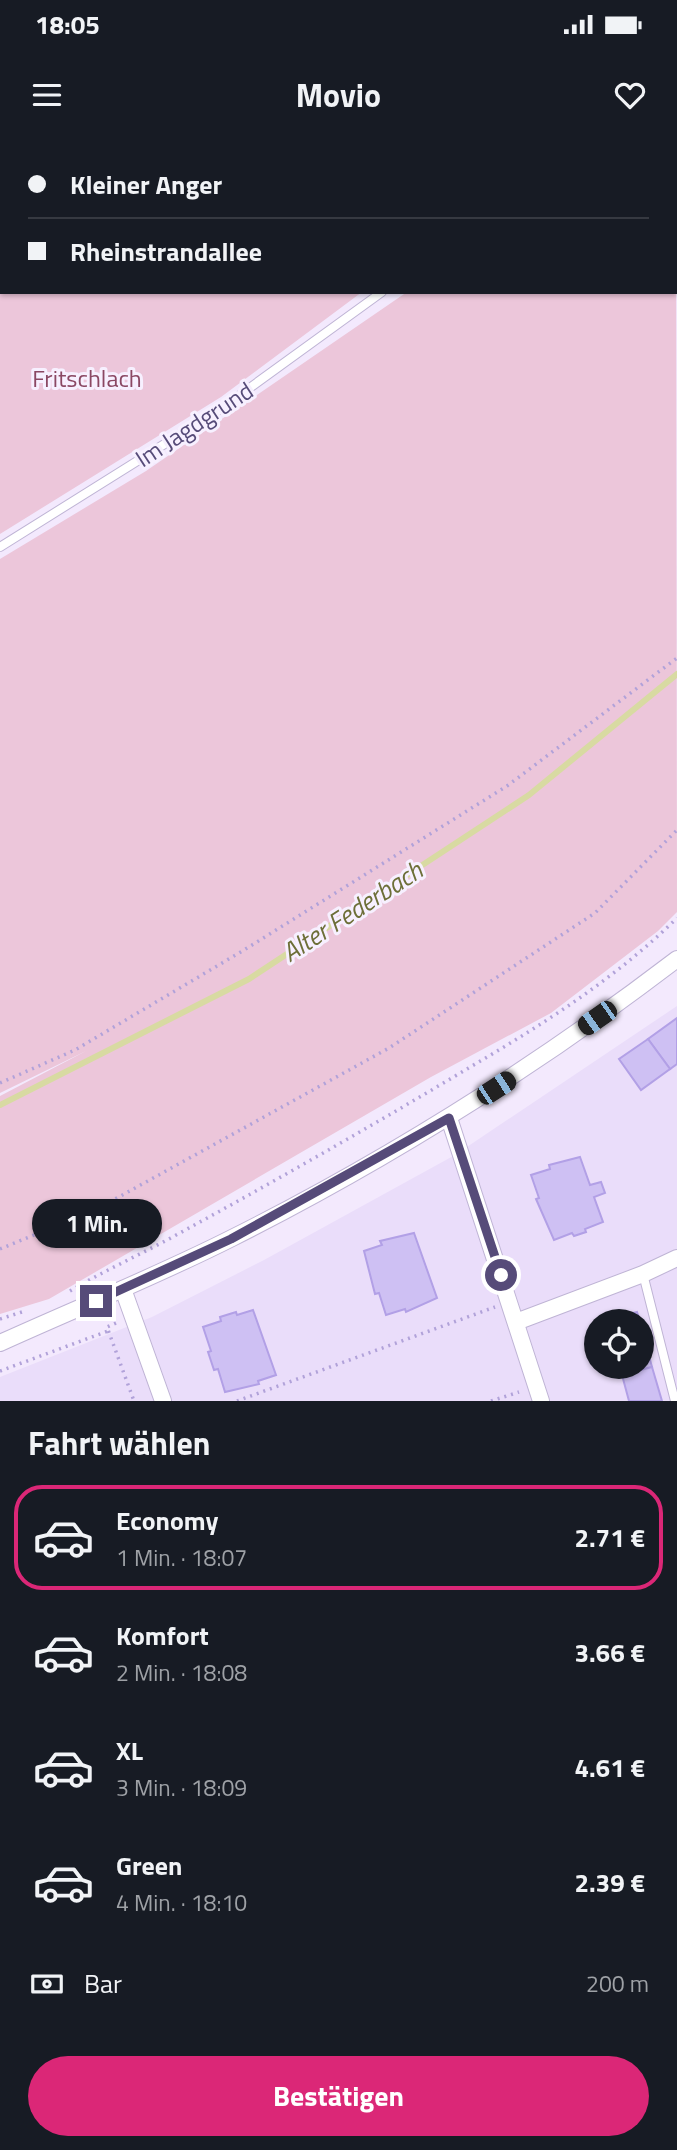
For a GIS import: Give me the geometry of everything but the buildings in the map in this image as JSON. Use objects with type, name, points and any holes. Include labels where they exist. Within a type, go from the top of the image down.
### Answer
[{"type":"street","points":[[0,1343],[231,1239],[449,1118],[542,1057],[677,959]]},
{"type":"street","points":[[449,1118],[539,1394]]},
{"type":"street","points":[[516,1322],[643,1274],[677,1258]]},
{"type":"street","points":[[123,1289],[163,1401]]},
{"type":"lane","name":"Im Jagdgrund","points":[[0,547],[222,408],[379,294]]},
{"type":"lane","points":[[643,1274],[675,1401]]},
{"type":"path","points":[[0,1083],[75,1050],[222,964],[508,786],[677,658]]},
{"type":"path","points":[[0,1249],[97,1209],[389,1048],[595,913],[677,830]]},
{"type":"path","points":[[61,1297],[94,1277],[176,1236],[434,1089],[547,1021],[604,982],[677,918]]},
{"type":"path","points":[[237,1401],[509,1302]]},
{"type":"path","points":[[132,1317],[107,1327],[134,1401]]},
{"type":"path","points":[[0,1371],[108,1331]]},
{"type":"path","points":[[491,1401],[539,1394]]},
{"type":"shaded area","points":[[677,1006],[677,1401],[0,1401],[0,1377],[152,1317],[264,1260],[455,1155]]},
{"type":"green space","name":"Fritschlach","points":[[0,294],[359,294],[221,397],[0,534]]},
{"type":"green space","points":[[404,294],[676,294],[677,912],[658,931],[551,1013],[431,1077],[49,1299],[0,1314],[0,1096],[86,1051],[0,1093],[0,559],[146,471]]},
{"type":"waterway","name":"Alter Federbach","points":[[0,1105],[249,979],[529,795],[677,674]]},
{"type":"route","points":[[96,1301],[231,1239],[449,1118],[501,1275]]}]
